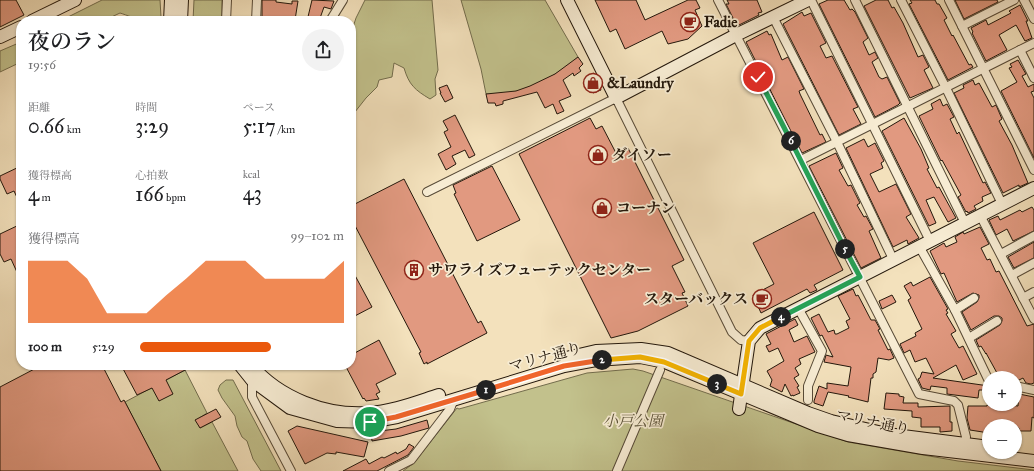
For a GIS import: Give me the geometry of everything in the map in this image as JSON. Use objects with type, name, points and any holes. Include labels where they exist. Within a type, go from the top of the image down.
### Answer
[{"type":"street","points":[[42,16],[75,0]]},
{"type":"street","points":[[170,16],[171,0]]},
{"type":"street","points":[[181,16],[182,0]]},
{"type":"street","points":[[226,16],[227,0]]},
{"type":"street","points":[[256,16],[257,0]]},
{"type":"street","points":[[333,16],[343,0]]},
{"type":"street","points":[[567,0],[732,332],[741,340],[749,341]]},
{"type":"street","points":[[718,0],[801,160],[919,394],[954,401],[958,405],[966,437],[965,443]]},
{"type":"street","points":[[855,0],[966,223]]},
{"type":"street","points":[[901,0],[946,88],[1002,204]]},
{"type":"street","points":[[949,0],[1034,170]]},
{"type":"street","points":[[962,26],[1014,0]]},
{"type":"street","points":[[1024,0],[1034,19]]},
{"type":"street","points":[[427,192],[616,98],[736,35],[805,1],[871,125],[984,371]]},
{"type":"street","points":[[773,17],[837,142],[893,259]]},
{"type":"street","points":[[0,37],[16,29]]},
{"type":"street","points":[[801,160],[1034,43]]},
{"type":"street","points":[[1020,50],[1034,78]]},
{"type":"street","points":[[740,409],[749,341],[760,328],[1034,188]]},
{"type":"street","points":[[980,215],[1034,319]]},
{"type":"street","points":[[1001,254],[1034,236]]},
{"type":"street","points":[[1012,275],[1034,263]]},
{"type":"street","points":[[1022,298],[1034,292]]},
{"type":"street","points":[[955,310],[974,298]]},
{"type":"street","points":[[798,308],[822,351],[808,386],[808,400]]},
{"type":"street","points":[[969,338],[997,321]]},
{"type":"street","name":"マリナ通り","points":[[255,370],[293,399],[338,413],[369,413],[396,408],[562,358],[596,351],[641,349],[668,353],[818,426],[864,439],[1034,462]]},
{"type":"street","name":"マリナ通り","points":[[244,370],[252,380],[290,408],[337,421],[370,422],[396,417],[564,366],[596,360],[640,357],[664,362],[831,421],[887,434],[982,446]]},
{"type":"street","points":[[617,471],[660,370]]},
{"type":"street","points":[[252,380],[252,397],[290,471]]},
{"type":"street","points":[[1022,387],[1034,390]]},
{"type":"street","points":[[389,471],[411,460],[450,409],[454,399]]},
{"type":"street","points":[[1022,453],[1034,454]]},
{"type":"green space","points":[[102,0],[160,0],[161,16],[128,16],[120,13],[114,16],[70,16]]},
{"type":"green space","points":[[194,0],[222,0],[222,16],[193,16]]},
{"type":"green space","points":[[365,0],[432,0],[438,70],[435,79],[436,95],[430,99],[420,93],[410,83],[404,68],[394,63],[392,77],[379,80],[377,87],[356,111],[356,18]]},
{"type":"green space","points":[[461,0],[545,0],[578,57],[569,65],[547,79],[523,89],[498,94],[486,94],[481,69]]},
{"type":"green space","points":[[16,44],[16,64],[0,72],[0,51]]},
{"type":"green space","name":"小戸公園","points":[[633,369],[643,371],[848,442],[958,461],[1034,471],[403,471],[414,463],[457,408],[459,409],[587,373]]},
{"type":"green space","points":[[185,370],[207,413],[196,420],[200,428],[212,422],[238,471],[161,471],[125,402]]},
{"type":"green space","points":[[226,380],[233,380],[281,471],[261,471],[253,459],[247,441],[242,437],[237,426],[235,416],[218,390],[220,385]]},
{"type":"building","points":[[0,0],[16,0],[24,15],[16,16],[16,19],[0,27]]},
{"type":"building","points":[[262,0],[276,0],[276,2],[292,4],[292,1],[298,1],[296,16],[262,16]]},
{"type":"building","points":[[312,0],[334,1],[331,9],[324,7],[321,16],[308,16]]},
{"type":"building","points":[[595,0],[636,0],[645,20],[688,0],[696,0],[700,8],[695,10],[702,26],[688,39],[668,44],[662,31],[625,49],[616,29],[610,32]]},
{"type":"building","points":[[727,0],[757,0],[762,12],[737,26],[726,4],[729,4]]},
{"type":"building","points":[[828,0],[844,0],[850,10],[852,9],[855,12],[868,38],[863,42],[869,55],[875,52],[878,58],[872,62],[879,77],[882,79],[887,77],[900,103],[898,105],[875,117],[819,4]]},
{"type":"building","points":[[876,0],[888,0],[892,8],[894,7],[918,57],[923,55],[929,67],[924,70],[933,88],[910,98],[864,6]]},
{"type":"building","points":[[910,0],[935,0],[937,4],[939,4],[947,18],[944,20],[952,36],[953,35],[969,65],[971,64],[973,67],[948,80],[909,4],[912,3]]},
{"type":"building","points":[[955,0],[997,0],[998,2],[964,19]]},
{"type":"building","points":[[1020,5],[1028,21],[1026,21],[1032,38],[1025,41],[1016,25],[999,35],[1007,50],[986,61],[971,28],[986,20],[988,25],[1011,13],[1009,11]]},
{"type":"building","points":[[802,12],[804,16],[811,13],[826,43],[820,46],[826,58],[832,56],[858,107],[853,109],[861,124],[839,135],[783,24]]},
{"type":"building","points":[[767,31],[769,35],[771,34],[782,60],[788,57],[804,89],[799,91],[800,94],[820,135],[822,134],[826,142],[802,153],[746,42]]},
{"type":"building","points":[[578,57],[583,64],[579,68],[581,71],[574,76],[573,73],[563,80],[571,96],[559,101],[564,111],[557,114],[553,104],[545,108],[537,92],[503,101],[503,104],[496,106],[495,103],[488,103],[486,94],[516,91],[530,86],[555,74]]},
{"type":"building","points":[[1018,60],[1026,74],[1022,76],[1028,87],[1034,84],[1034,91],[1031,92],[1034,98],[1034,158],[1001,91],[1017,82],[1009,68],[1012,67],[1010,64]]},
{"type":"building","name":"&Laundry","points":[[594,73],[601,90],[593,93],[586,77]]},
{"type":"building","points":[[973,80],[975,85],[979,83],[992,107],[996,105],[1002,119],[999,121],[1012,145],[1028,183],[1019,187],[1019,185],[1003,193],[954,93],[964,88],[963,85]]},
{"type":"building","points":[[447,85],[453,98],[445,102],[439,88]]},
{"type":"building","points":[[940,99],[943,106],[947,104],[954,117],[950,119],[957,134],[959,132],[983,183],[985,182],[991,193],[982,197],[983,201],[974,206],[976,209],[968,213],[958,197],[961,195],[942,160],[941,161],[919,116],[933,109],[931,104]]},
{"type":"building","points":[[455,115],[475,155],[469,158],[465,150],[452,156],[456,164],[446,170],[438,154],[451,147],[444,132],[448,130],[443,121]]},
{"type":"building","name":"コーナン","points":[[590,118],[596,129],[602,126],[616,153],[628,148],[684,260],[672,266],[685,292],[682,293],[688,306],[638,331],[611,338],[519,154]]},
{"type":"building","points":[[904,118],[921,149],[929,168],[927,169],[956,218],[948,222],[934,197],[926,200],[936,223],[929,226],[882,131]]},
{"type":"building","points":[[864,139],[868,147],[875,143],[884,161],[881,163],[883,168],[870,174],[879,192],[896,184],[911,214],[906,217],[919,238],[908,244],[907,240],[893,247],[846,148]]},
{"type":"building","points":[[836,153],[843,168],[839,170],[848,186],[851,185],[860,203],[857,205],[864,217],[866,216],[873,229],[869,231],[881,258],[861,268],[809,166]]},
{"type":"building","points":[[492,166],[520,220],[477,241],[454,194],[456,193],[453,185]]},
{"type":"building","points":[[16,168],[16,195],[14,191],[7,194],[0,176]]},
{"type":"building","name":"サワライズフューテックセンター","points":[[404,179],[478,323],[481,321],[487,333],[427,364],[427,362],[424,364],[419,353],[421,352],[356,228],[356,203]]},
{"type":"building","points":[[1032,207],[1034,210],[1034,231],[1013,241],[1007,229],[996,235],[989,220],[998,216],[1000,220],[1020,210],[1022,212]]},
{"type":"building","points":[[814,212],[843,270],[814,285],[817,290],[810,293],[807,289],[761,313],[753,295],[774,284],[753,243]]},
{"type":"building","points":[[16,226],[16,270],[11,259],[4,262],[0,254],[0,234]]},
{"type":"building","points":[[980,227],[989,244],[981,248],[987,260],[990,259],[996,272],[999,271],[1027,326],[1034,324],[1034,383],[1026,383],[1022,378],[1022,371],[996,371],[986,353],[981,346],[979,347],[976,340],[1000,325],[1002,318],[999,316],[994,316],[971,330],[962,312],[977,302],[979,295],[973,293],[957,302],[944,273],[941,274],[930,251],[944,243],[946,247],[957,242],[955,237],[963,232],[964,234]]},
{"type":"building","points":[[1034,242],[1034,258],[1014,268],[1008,257]]},
{"type":"building","points":[[356,277],[372,307],[356,315]]},
{"type":"building","points":[[930,277],[948,309],[946,310],[948,313],[946,314],[956,331],[951,334],[959,348],[963,346],[977,374],[963,380],[956,365],[933,378],[982,385],[982,390],[979,390],[978,398],[947,394],[947,388],[931,386],[930,390],[922,388],[918,379],[920,378],[922,372],[934,374],[926,358],[915,362],[910,350],[904,353],[900,344],[916,336],[915,333],[922,329],[908,300],[911,298],[904,286],[911,282],[913,286]]},
{"type":"building","points":[[853,289],[856,296],[858,295],[871,320],[875,320],[880,329],[878,330],[888,350],[890,349],[894,358],[889,360],[878,358],[876,372],[873,374],[873,378],[871,378],[868,402],[848,397],[849,396],[828,392],[823,406],[814,403],[819,386],[827,389],[827,383],[848,386],[851,367],[824,362],[826,355],[833,357],[822,335],[820,336],[811,318],[819,314],[828,332],[834,330],[835,334],[849,328],[846,321],[850,319],[838,296]]},
{"type":"building","points":[[892,295],[896,302],[882,309],[879,301]]},
{"type":"building","points":[[795,319],[798,325],[789,330],[794,342],[807,336],[815,352],[799,359],[801,364],[795,368],[799,375],[794,378],[799,386],[797,387],[800,393],[791,396],[785,384],[782,392],[770,386],[772,380],[767,371],[784,361],[778,348],[769,352],[766,346],[771,344],[766,334]]},
{"type":"building","points":[[379,340],[396,374],[376,384],[380,392],[376,394],[379,399],[366,401],[364,398],[363,399],[348,370],[356,370],[356,352]]},
{"type":"building","points":[[32,370],[105,370],[121,402],[124,400],[161,471],[0,471],[0,387]]},
{"type":"building","points":[[124,370],[185,370],[166,380],[173,394],[159,401],[152,388],[137,395]]},
{"type":"building","points":[[886,393],[899,394],[899,396],[904,397],[903,403],[918,403],[918,407],[950,406],[950,422],[952,422],[952,431],[940,432],[940,427],[921,427],[921,418],[912,417],[912,411],[884,409]]},
{"type":"building","points":[[1022,395],[1034,397],[1034,418],[1032,417],[1031,431],[1022,431],[1022,419],[982,419],[982,432],[970,430],[967,418],[968,406],[982,406],[982,411],[1022,411]]},
{"type":"building","points":[[216,409],[221,417],[200,428],[195,420]]},
{"type":"building","points":[[427,420],[429,428],[401,436],[372,441],[371,432],[396,429]]},
{"type":"building","points":[[297,426],[368,442],[364,457],[336,452],[336,454],[327,453],[305,464],[288,431]]},
{"type":"building","points":[[409,444],[414,447],[408,455],[377,471],[343,471],[366,459],[369,464],[396,452],[397,454],[406,449]]},
{"type":"place","name":"Fadie","points":[[690,22]]},
{"type":"place","name":"&Laundry","points":[[593,83]]},
{"type":"place","name":"ダイソー","points":[[598,155]]},
{"type":"place","name":"コーナン","points":[[602,208]]},
{"type":"place","name":"サワライズフューテックセンター","points":[[414,270]]},
{"type":"place","name":"スターバックス","points":[[762,299]]},
{"type":"route","points":[[370,422],[396,417],[564,366],[596,360],[640,357],[664,362],[741,394],[749,341],[760,328],[860,277],[856,273],[801,160],[758,77]]}]
